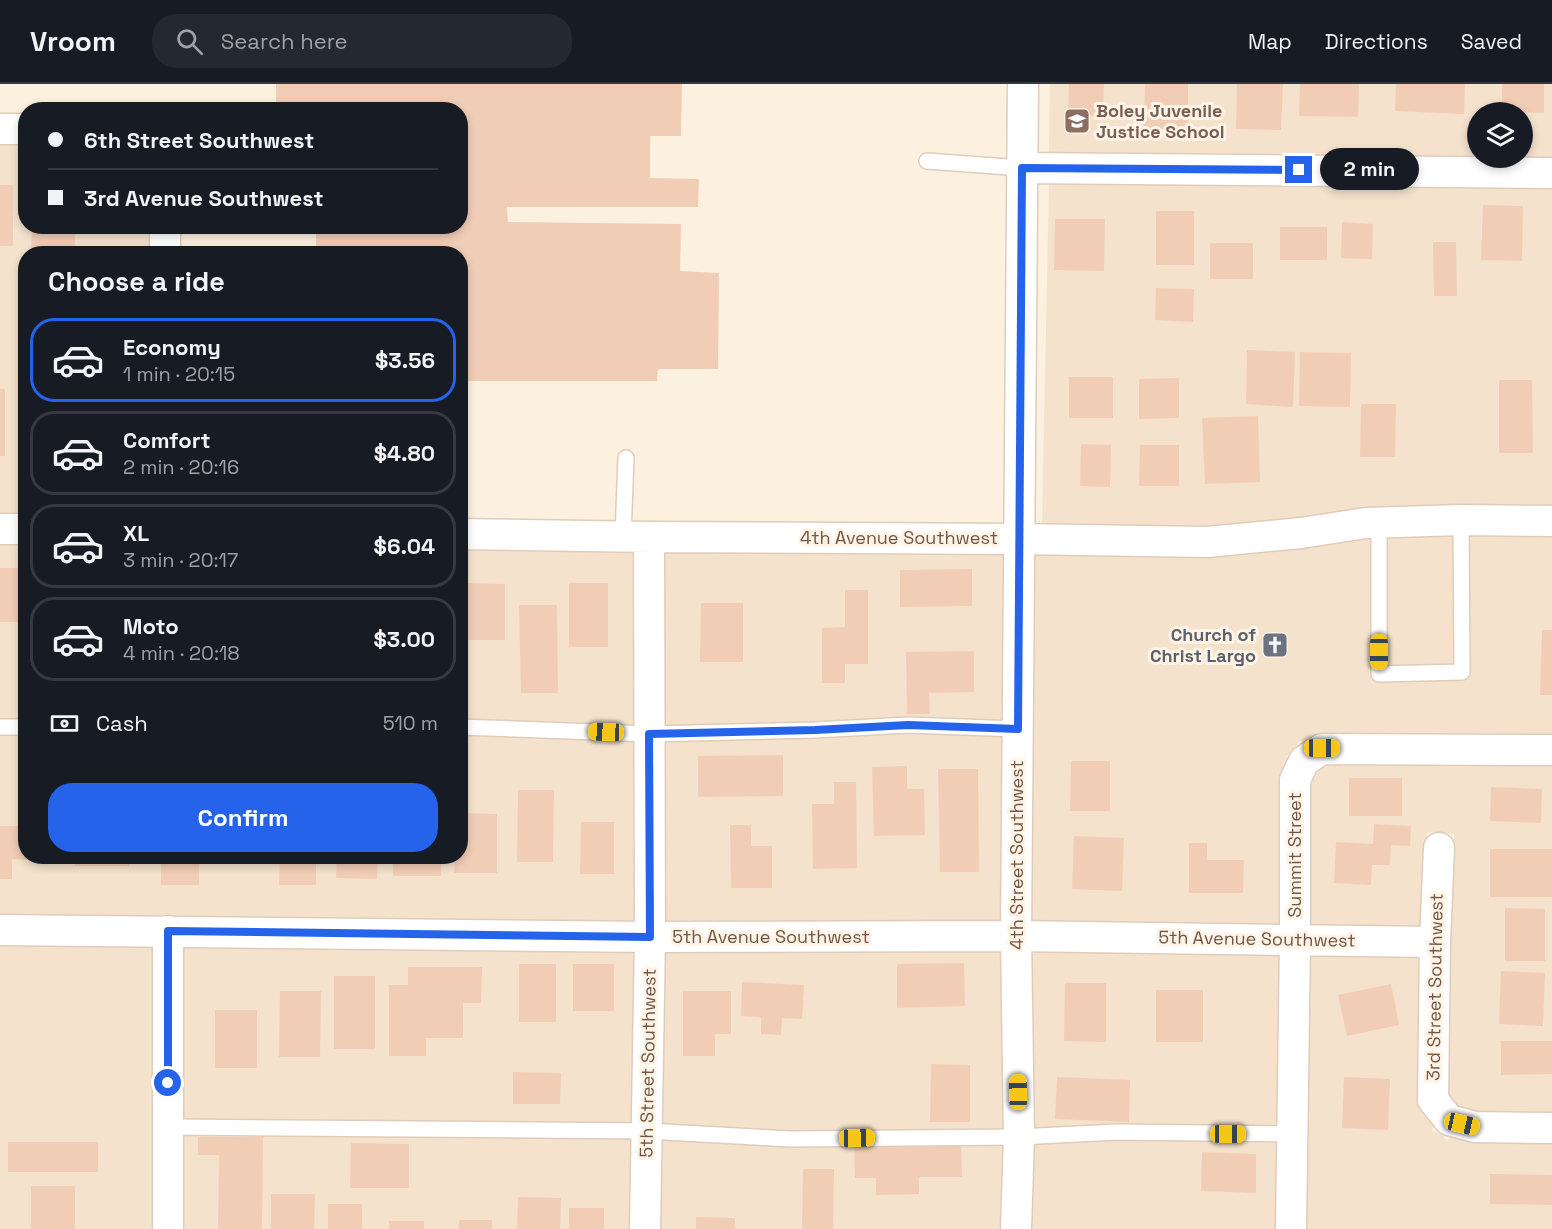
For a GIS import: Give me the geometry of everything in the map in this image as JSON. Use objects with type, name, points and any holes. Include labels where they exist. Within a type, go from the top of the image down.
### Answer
[{"type":"street","name":"4th Street Southwest","points":[[1016,1229],[1023,84]]},
{"type":"street","points":[[0,129],[18,129]]},
{"type":"street","points":[[1022,168],[1552,173]]},
{"type":"street","name":"4th Avenue Southwest","points":[[468,534],[1207,542],[1301,533],[1366,523],[1461,520],[1552,521]]},
{"type":"street","points":[[0,529],[18,529]]},
{"type":"street","name":"5th Street Southwest","points":[[636,537],[649,734],[650,937],[645,1229]]},
{"type":"street","name":"Summit Street","points":[[1291,1229],[1295,780],[1304,761],[1322,748],[1552,750]]},
{"type":"street","name":"3rd Street Southwest","points":[[1439,848],[1433,1100],[1449,1120],[1475,1127],[1552,1128]]},
{"type":"street","name":"5th Avenue Southwest","points":[[0,930],[650,937],[1016,936],[1435,942]]},
{"type":"street","points":[[168,931],[168,1229]]},
{"type":"lane","points":[[927,161],[1022,168]]},
{"type":"lane","points":[[626,458],[636,537]]},
{"type":"lane","points":[[1379,523],[1379,674],[1462,672],[1461,520]]},
{"type":"lane","points":[[468,727],[649,734],[908,725],[1018,729]]},
{"type":"lane","points":[[0,727],[18,727]]},
{"type":"lane","points":[[168,1127],[647,1131],[791,1139],[1018,1137],[1117,1132],[1293,1134]]},
{"type":"shaded area","points":[[1050,84],[1552,84],[1552,157],[1533,157],[1533,102],[1467,102],[1467,157],[1049,153]]},
{"type":"shaded area","points":[[0,144],[18,144],[18,234],[152,234],[152,246],[18,246],[18,514],[0,514]]},
{"type":"shaded area","points":[[1049,183],[1552,188],[1552,507],[1468,505],[1365,508],[1300,518],[1206,527],[1042,524]]},
{"type":"shaded area","points":[[1468,535],[1552,537],[1552,735],[1323,733],[1315,735],[1304,743],[1299,741],[1294,750],[1286,756],[1289,762],[1282,924],[1030,920],[1033,554],[1208,557],[1303,548],[1367,538]]},
{"type":"shaded area","points":[[0,544],[18,544],[18,864],[468,864],[468,550],[635,553],[636,922],[0,915]]},
{"type":"shaded area","points":[[662,553],[1006,554],[1003,920],[663,922]]},
{"type":"shaded area","points":[[1326,764],[1552,765],[1552,1112],[1477,1111],[1456,1106],[1447,1094],[1448,943],[1454,834],[1427,832],[1422,926],[1309,924],[1309,784],[1315,772]]},
{"type":"shaded area","points":[[0,946],[154,946],[154,1229],[0,1229]]},
{"type":"shaded area","points":[[182,947],[636,953],[632,1229],[182,1229]]},
{"type":"shaded area","points":[[1003,951],[1005,1137],[1002,1229],[659,1229],[663,953]]},
{"type":"shaded area","points":[[1030,951],[1281,954],[1278,1229],[1029,1229]]},
{"type":"shaded area","points":[[1308,955],[1421,957],[1434,1124],[1432,1131],[1441,1134],[1447,1141],[1452,1137],[1475,1142],[1552,1143],[1552,1229],[1305,1229]]},
{"type":"building","points":[[276,84],[682,84],[681,136],[650,136],[650,178],[699,179],[698,207],[507,207],[508,222],[681,224],[680,271],[719,273],[718,369],[658,369],[657,381],[468,381],[468,246],[316,246],[316,234],[468,234],[468,102],[276,102]]},
{"type":"building","points":[[1069,84],[1104,84],[1103,116],[1068,115]]},
{"type":"building","points":[[1145,84],[1188,84],[1188,129],[1144,129]]},
{"type":"building","points":[[1237,84],[1283,84],[1281,130],[1236,129]]},
{"type":"building","points":[[1300,84],[1359,84],[1358,117],[1299,116]]},
{"type":"building","points":[[1396,84],[1465,84],[1464,114],[1395,111]]},
{"type":"building","points":[[1502,84],[1544,84],[1544,113],[1533,113],[1533,102],[1502,102]]},
{"type":"building","points":[[0,185],[13,185],[13,246],[0,246]]},
{"type":"building","points":[[1483,205],[1523,206],[1522,261],[1481,260]]},
{"type":"building","points":[[1156,211],[1194,211],[1194,265],[1156,265]]},
{"type":"building","points":[[1055,219],[1105,219],[1104,271],[1054,270]]},
{"type":"building","points":[[1342,222],[1373,224],[1372,259],[1341,258]]},
{"type":"building","points":[[1280,227],[1327,227],[1327,260],[1280,260]]},
{"type":"building","points":[[32,234],[75,234],[75,246],[31,246]]},
{"type":"building","points":[[1433,242],[1456,242],[1457,296],[1434,296]]},
{"type":"building","points":[[1210,243],[1253,243],[1253,279],[1210,279]]},
{"type":"building","points":[[1156,288],[1194,289],[1193,322],[1155,320]]},
{"type":"building","points":[[1247,350],[1295,352],[1293,407],[1246,404]]},
{"type":"building","points":[[1300,352],[1351,353],[1350,407],[1299,406]]},
{"type":"building","points":[[1069,377],[1113,377],[1113,418],[1069,418]]},
{"type":"building","points":[[1179,378],[1179,418],[1139,419],[1139,379]]},
{"type":"building","points":[[1499,380],[1532,380],[1533,453],[1499,453]]},
{"type":"building","points":[[0,389],[5,389],[5,456],[0,456]]},
{"type":"building","points":[[1361,404],[1396,404],[1395,457],[1360,457]]},
{"type":"building","points":[[1258,416],[1260,482],[1205,484],[1202,418]]},
{"type":"building","points":[[1081,444],[1111,445],[1110,487],[1080,486]]},
{"type":"building","points":[[1140,445],[1179,445],[1179,486],[1139,486]]},
{"type":"building","points":[[0,568],[18,568],[18,622],[0,622]]},
{"type":"building","points":[[972,569],[972,606],[900,607],[900,570]]},
{"type":"building","points":[[468,583],[505,584],[505,640],[468,640]]},
{"type":"building","points":[[569,583],[608,583],[608,647],[569,647]]},
{"type":"building","points":[[845,590],[868,590],[868,664],[845,664],[845,683],[822,683],[822,628],[845,627]]},
{"type":"building","points":[[701,603],[743,603],[743,662],[700,662]]},
{"type":"building","points":[[519,605],[557,605],[558,693],[521,693]]},
{"type":"building","points":[[1542,630],[1552,630],[1552,695],[1540,695]]},
{"type":"building","points":[[974,651],[974,692],[929,693],[930,714],[907,714],[906,652]]},
{"type":"building","points":[[783,755],[783,796],[698,797],[698,756]]},
{"type":"building","points":[[1071,761],[1110,761],[1110,811],[1070,811]]},
{"type":"building","points":[[907,766],[907,789],[924,789],[925,835],[874,836],[872,767]]},
{"type":"building","points":[[938,769],[978,769],[979,872],[940,872]]},
{"type":"building","points":[[1349,778],[1402,778],[1402,816],[1349,816]]},
{"type":"building","points":[[834,782],[856,782],[857,868],[813,869],[812,804],[834,804]]},
{"type":"building","points":[[1491,787],[1542,789],[1541,823],[1490,821]]},
{"type":"building","points":[[518,790],[554,790],[553,862],[517,862]]},
{"type":"building","points":[[468,813],[497,814],[497,873],[454,873],[455,864],[468,864]]},
{"type":"building","points":[[581,822],[614,822],[614,874],[580,874]]},
{"type":"building","points":[[1374,824],[1411,826],[1410,846],[1391,845],[1390,865],[1372,865],[1371,885],[1334,883],[1336,842],[1373,844]]},
{"type":"building","points":[[730,825],[751,825],[751,846],[772,846],[772,888],[731,888]]},
{"type":"building","points":[[0,826],[18,826],[18,859],[12,859],[12,879],[0,879]]},
{"type":"building","points":[[1074,836],[1124,838],[1122,891],[1072,889]]},
{"type":"building","points":[[1189,843],[1207,843],[1207,860],[1244,860],[1243,893],[1189,893]]},
{"type":"building","points":[[1490,849],[1552,849],[1552,897],[1490,897]]},
{"type":"building","points":[[75,864],[129,864],[129,866],[75,866]]},
{"type":"building","points":[[161,864],[199,864],[199,885],[161,885]]},
{"type":"building","points":[[280,864],[316,864],[316,885],[279,885]]},
{"type":"building","points":[[337,864],[378,864],[377,879],[336,878]]},
{"type":"building","points":[[393,864],[441,864],[441,876],[393,876]]},
{"type":"building","points":[[1505,908],[1545,909],[1545,961],[1505,961]]},
{"type":"building","points":[[964,963],[965,1006],[897,1008],[897,964]]},
{"type":"building","points":[[519,964],[556,964],[556,1022],[519,1022]]},
{"type":"building","points":[[573,964],[614,964],[614,1011],[573,1011]]},
{"type":"building","points":[[408,967],[482,967],[481,1003],[463,1003],[463,1038],[426,1038],[426,1056],[389,1056],[389,985],[408,985]]},
{"type":"building","points":[[1501,971],[1545,973],[1543,1026],[1499,1024]]},
{"type":"building","points":[[334,976],[375,976],[375,1049],[334,1049]]},
{"type":"building","points":[[742,982],[804,985],[802,1019],[782,1018],[781,1035],[761,1034],[761,1017],[741,1016]]},
{"type":"building","points":[[1065,983],[1106,983],[1106,1042],[1064,1041]]},
{"type":"building","points":[[1391,984],[1399,1025],[1347,1036],[1338,995]]},
{"type":"building","points":[[1156,990],[1203,990],[1203,1042],[1156,1042]]},
{"type":"building","points":[[280,991],[321,991],[320,1057],[279,1057]]},
{"type":"building","points":[[683,991],[731,991],[731,1034],[715,1034],[715,1056],[683,1056]]},
{"type":"building","points":[[215,1010],[257,1010],[257,1068],[215,1068]]},
{"type":"building","points":[[1501,1041],[1552,1041],[1552,1074],[1501,1075]]},
{"type":"building","points":[[931,1064],[970,1065],[970,1122],[930,1122]]},
{"type":"building","points":[[513,1072],[561,1073],[560,1104],[513,1104]]},
{"type":"building","points":[[1057,1077],[1130,1080],[1129,1122],[1055,1119]]},
{"type":"building","points":[[1344,1077],[1390,1079],[1388,1130],[1342,1128]]},
{"type":"building","points":[[198,1137],[263,1137],[262,1229],[218,1229],[219,1155],[198,1155]]},
{"type":"building","points":[[8,1142],[98,1142],[98,1172],[8,1172]]},
{"type":"building","points":[[351,1143],[409,1144],[409,1188],[350,1188]]},
{"type":"building","points":[[961,1143],[962,1177],[919,1177],[919,1194],[876,1195],[876,1178],[855,1178],[854,1145]]},
{"type":"building","points":[[1202,1152],[1256,1154],[1256,1193],[1201,1191]]},
{"type":"building","points":[[803,1169],[834,1169],[833,1229],[802,1229]]},
{"type":"building","points":[[1490,1174],[1552,1175],[1552,1205],[1490,1204]]},
{"type":"building","points":[[31,1186],[75,1186],[75,1229],[31,1229]]},
{"type":"building","points":[[271,1194],[315,1194],[314,1229],[271,1229]]},
{"type":"building","points":[[518,1197],[561,1198],[560,1229],[517,1229]]},
{"type":"building","points":[[328,1204],[362,1204],[362,1229],[328,1229]]},
{"type":"building","points":[[569,1208],[604,1208],[604,1229],[569,1229]]},
{"type":"building","points":[[696,1217],[735,1218],[735,1229],[696,1229]]},
{"type":"building","points":[[459,1220],[492,1220],[492,1229],[459,1229]]},
{"type":"building","points":[[389,1221],[424,1221],[424,1229],[389,1229]]},
{"type":"place","name":"Boley Juvenile Justice School","points":[[1077,121]]},
{"type":"place","name":"Church of Christ Largo","points":[[1275,645]]},
{"type":"route","points":[[168,1083],[168,931],[650,937],[649,734],[908,725],[1018,729],[1022,168],[1299,170]]}]
